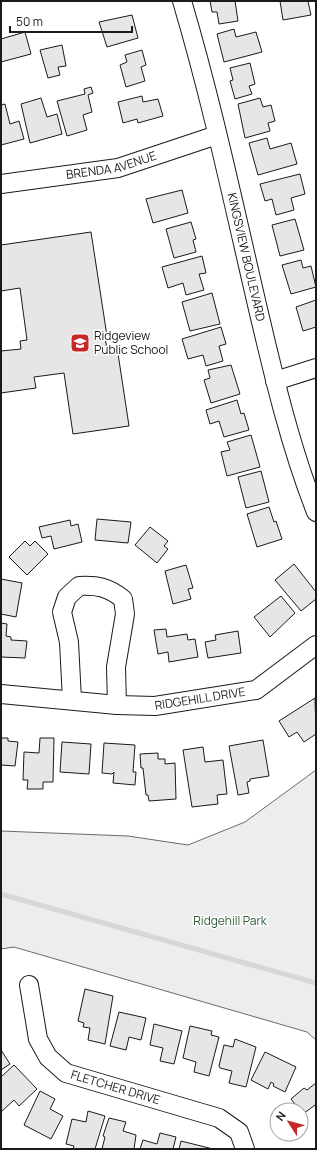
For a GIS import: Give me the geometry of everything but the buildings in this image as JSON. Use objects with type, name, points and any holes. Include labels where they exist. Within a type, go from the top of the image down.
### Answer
[{"type":"street","name":"KINGSVIEW BOULEVARD","points":[[182,1],[217,135],[275,381],[303,478],[316,512]]},
{"type":"street","name":"BRENDA AVENUE","points":[[1,184],[118,168],[217,135]]},
{"type":"street","points":[[275,381],[316,368]]},
{"type":"street","points":[[72,700],[69,642],[62,612],[67,597],[78,586],[97,585],[112,590],[123,599],[125,614],[116,667],[117,704]]},
{"type":"street","name":"RIDGEHILL DRIVE","points":[[1,694],[155,706],[256,690],[316,645]]},
{"type":"street","name":"FLETCHER DRIVE","points":[[29,985],[38,1039],[48,1057],[66,1072],[219,1118],[239,1132],[245,1149]]},
{"type":"shaded area","name":"Ridgehill Park","points":[[316,770],[316,1040],[307,1032],[14,947],[1,949],[1,831],[128,836],[188,845],[245,822]]},
{"type":"waterway","points":[[1,894],[316,983]]},
{"type":"place","name":"Ridgeview Public School","points":[[80,343]]}]
